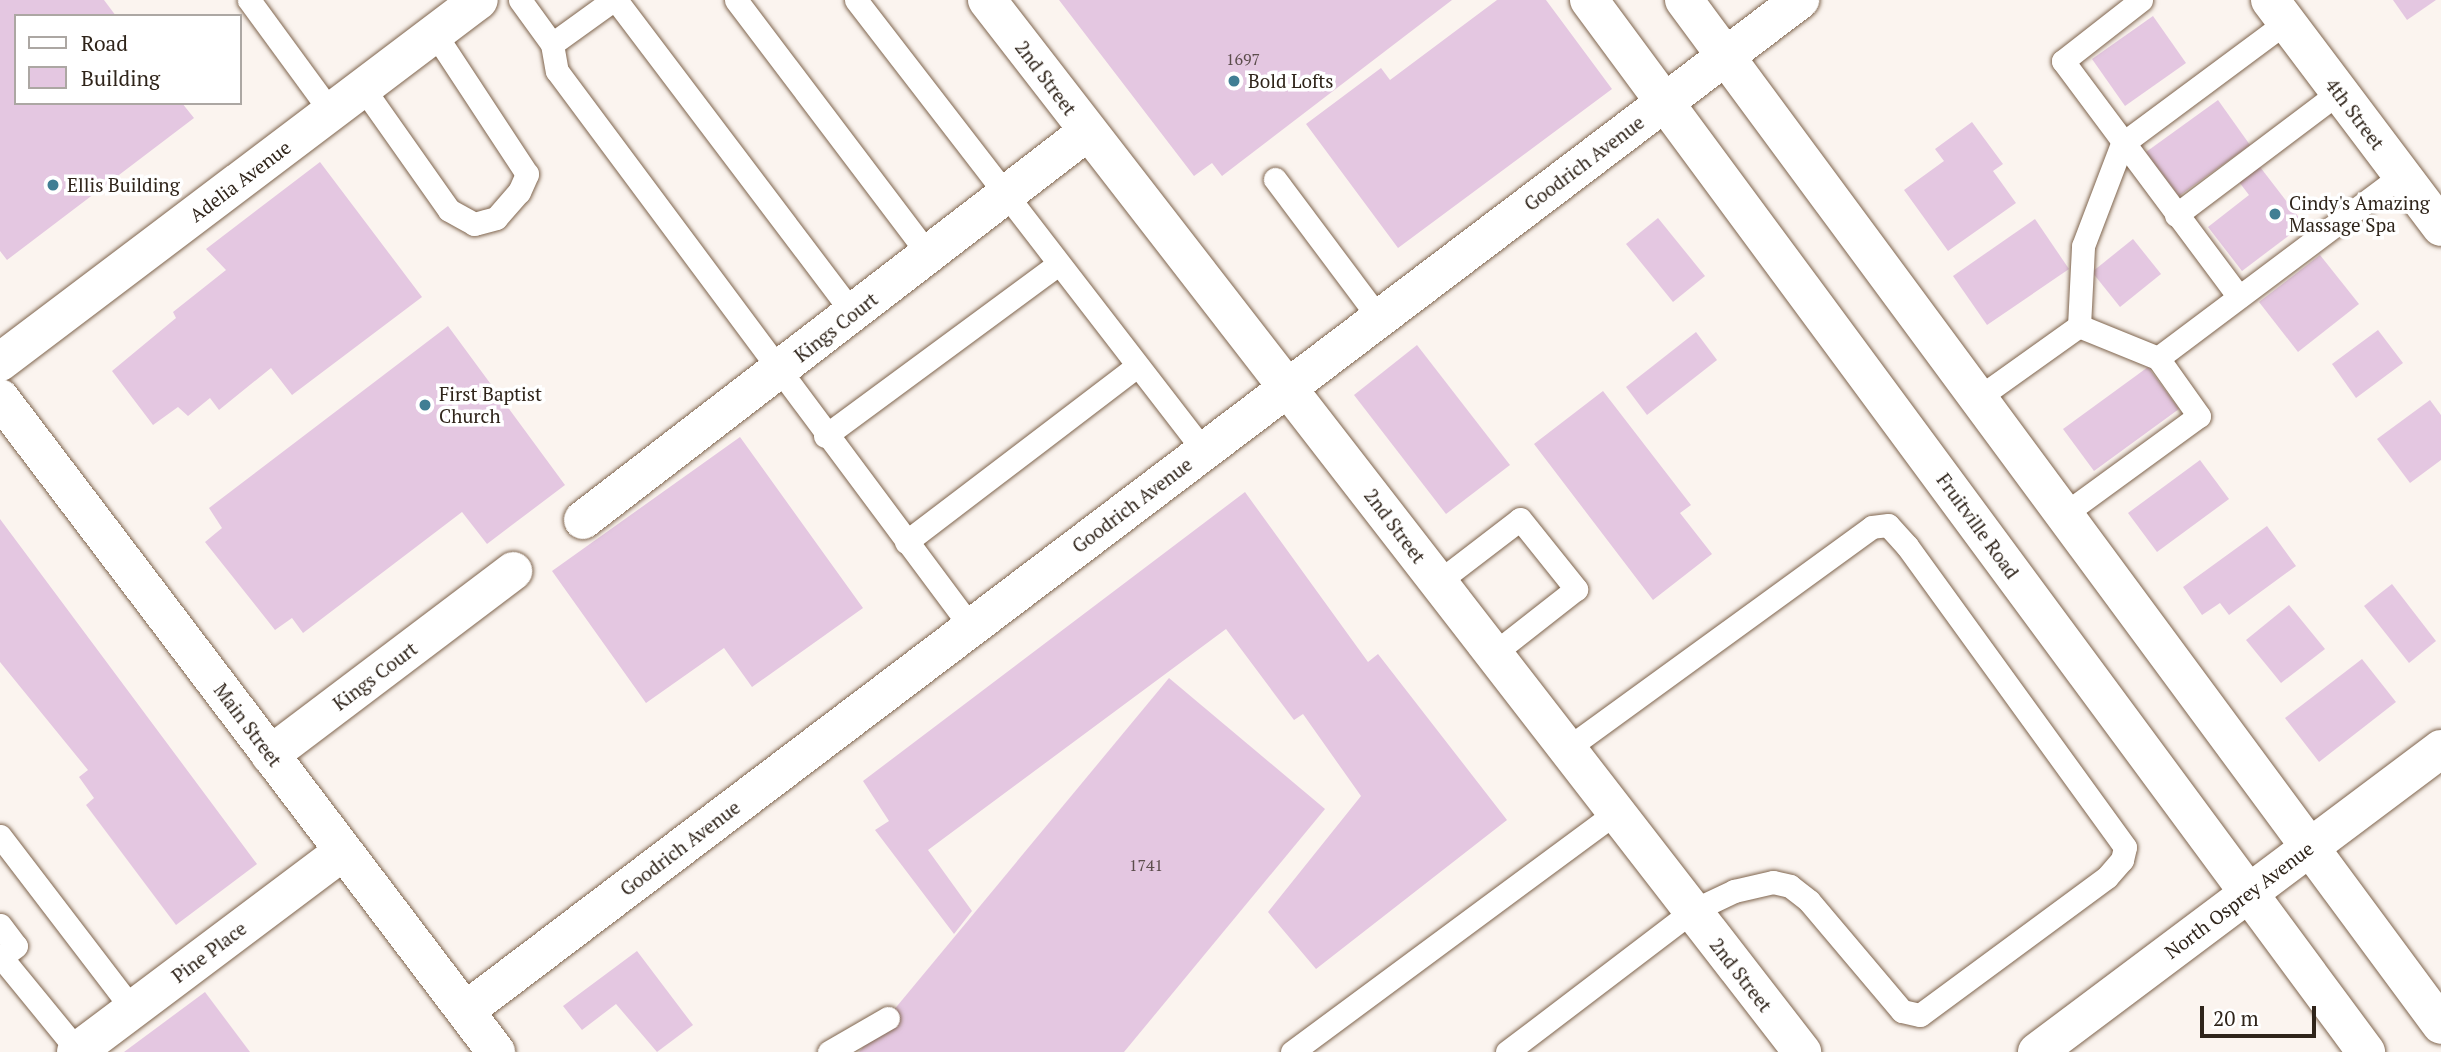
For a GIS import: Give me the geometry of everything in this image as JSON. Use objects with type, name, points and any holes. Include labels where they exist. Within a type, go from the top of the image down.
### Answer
[{"type":"street","name":"Adelia Avenue","points":[[0,362],[479,0]]},
{"type":"street","name":"2nd Street","points":[[987,0],[1802,1052]]},
{"type":"street","name":"Fruitville Road","points":[[1589,0],[2366,1052]]},
{"type":"street","points":[[1684,0],[2441,1025]]},
{"type":"street","name":"Goodrich Avenue","points":[[464,1011],[1800,0]]},
{"type":"street","name":"4th Street","points":[[2278,11],[2441,227]]},
{"type":"street","name":"Kings Court","points":[[583,520],[1087,132]]},
{"type":"street","name":"Main Street","points":[[0,398],[496,1052]]},
{"type":"street","name":"Kings Court","points":[[270,755],[513,571]]},
{"type":"street","name":"North Osprey Avenue","points":[[2037,1052],[2441,749]]},
{"type":"street","name":"Pine Place","points":[[77,1051],[342,852]]},
{"type":"lane","points":[[250,0],[331,112]]},
{"type":"lane","points":[[520,0],[552,44],[557,71],[777,372],[971,626]]},
{"type":"lane","points":[[552,44],[614,0],[853,313]]},
{"type":"lane","points":[[736,0],[929,255]]},
{"type":"lane","points":[[856,0],[1136,367],[1204,451]]},
{"type":"lane","points":[[2141,0],[2063,61],[2122,144],[2239,297]]},
{"type":"lane","points":[[2079,326],[2083,246],[2122,144],[2278,11]]},
{"type":"lane","points":[[363,88],[449,209],[474,224],[496,218],[519,192],[527,174],[435,34]]},
{"type":"lane","points":[[2176,215],[2339,93]]},
{"type":"lane","points":[[2158,358],[2402,176]]},
{"type":"lane","points":[[1275,180],[1379,318]]},
{"type":"lane","points":[[825,436],[1058,264]]},
{"type":"lane","points":[[1978,398],[2079,326]]},
{"type":"lane","points":[[2063,515],[2199,416],[2158,358],[2079,326]]},
{"type":"lane","points":[[906,542],[1136,367]]},
{"type":"lane","points":[[1438,583],[1520,519],[1576,589],[1493,654]]},
{"type":"lane","points":[[1507,1052],[1692,911],[1751,885],[1773,882],[1790,887],[1809,901],[1902,1012],[1920,1015],[2107,877],[2122,860],[2125,847],[1924,568],[1888,525],[1872,527],[1566,749]]},
{"type":"lane","points":[[1292,1052],[1615,813]]},
{"type":"lane","points":[[0,836],[133,1010]]},
{"type":"lane","points":[[0,925],[16,946],[1,958],[77,1051]]},
{"type":"lane","points":[[830,1052],[888,1017]]},
{"type":"building","name":"Ellis Building","points":[[0,0],[104,0],[114,14],[14,14],[14,105],[184,105],[194,118],[7,260],[0,251]]},
{"type":"building","name":"Bold Lofts","points":[[1059,0],[1452,0],[1222,176],[1212,163],[1194,176]]},
{"type":"building","points":[[1497,0],[1546,0],[1612,89],[1398,248],[1306,124],[1381,68],[1390,80]]},
{"type":"building","points":[[2393,0],[2436,0],[2407,20]]},
{"type":"building","points":[[2153,16],[2186,63],[2125,106],[2092,59]]},
{"type":"building","points":[[2218,100],[2250,145],[2179,196],[2146,152]]},
{"type":"building","points":[[1972,122],[2003,164],[1993,171],[2016,203],[1948,251],[1904,190],[1944,161],[1935,149]]},
{"type":"building","points":[[320,162],[422,297],[292,395],[271,368],[219,410],[210,398],[188,416],[178,407],[153,425],[112,371],[176,318],[173,312],[226,270],[206,249]]},
{"type":"building","points":[[2257,163],[2304,224],[2242,271],[2208,227],[2249,195],[2236,178]]},
{"type":"building","points":[[1658,218],[1705,276],[1673,302],[1626,244]]},
{"type":"building","points":[[2035,219],[2069,269],[1987,325],[1953,276]]},
{"type":"building","points":[[2133,239],[2161,274],[2120,307],[2092,272]]},
{"type":"building","points":[[2320,255],[2359,304],[2298,352],[2259,302]]},
{"type":"building","name":"First Baptist Church","points":[[448,326],[565,485],[487,544],[462,512],[303,633],[292,618],[275,630],[205,542],[222,528],[209,508]]},
{"type":"building","points":[[2378,330],[2403,363],[2356,398],[2332,364]]},
{"type":"building","points":[[1696,332],[1717,360],[1647,415],[1626,387]]},
{"type":"building","points":[[1417,345],[1510,465],[1446,514],[1354,395]]},
{"type":"building","points":[[2148,367],[2179,409],[2094,471],[2063,429]]},
{"type":"building","points":[[1603,391],[1691,505],[1680,513],[1712,554],[1653,600],[1534,444]]},
{"type":"building","points":[[2430,400],[2441,415],[2441,460],[2410,483],[2377,439]]},
{"type":"building","points":[[740,437],[863,608],[752,687],[724,648],[646,703],[552,571]]},
{"type":"building","points":[[2200,460],[2229,499],[2157,552],[2128,513]]},
{"type":"building","points":[[1245,492],[1368,662],[1378,654],[1507,820],[1316,969],[1268,912],[1361,796],[1303,714],[1294,720],[1226,629],[928,850],[972,911],[954,934],[875,830],[889,821],[863,781]]},
{"type":"building","points":[[0,519],[257,864],[176,925],[86,805],[94,798],[79,777],[88,770],[0,662]]},
{"type":"building","points":[[2267,526],[2296,566],[2229,615],[2220,603],[2202,615],[2183,587]]},
{"type":"building","points":[[2392,584],[2436,641],[2409,663],[2364,606]]},
{"type":"building","points":[[2289,605],[2325,649],[2281,683],[2246,640]]},
{"type":"building","points":[[2362,659],[2396,702],[2319,762],[2285,718]]},
{"type":"building","points":[[1169,678],[1325,809],[1124,1052],[859,1052]]},
{"type":"building","points":[[637,951],[693,1025],[657,1052],[616,1004],[582,1030],[563,1006]]},
{"type":"building","points":[[205,992],[250,1052],[124,1052]]},
{"type":"place","name":"Bold Lofts","points":[[1234,81]]},
{"type":"place","name":"Ellis Building","points":[[53,185]]},
{"type":"place","name":"Cindy's Amazing Massage Spa","points":[[2275,214]]},
{"type":"place","name":"First Baptist Church","points":[[425,405]]}]
